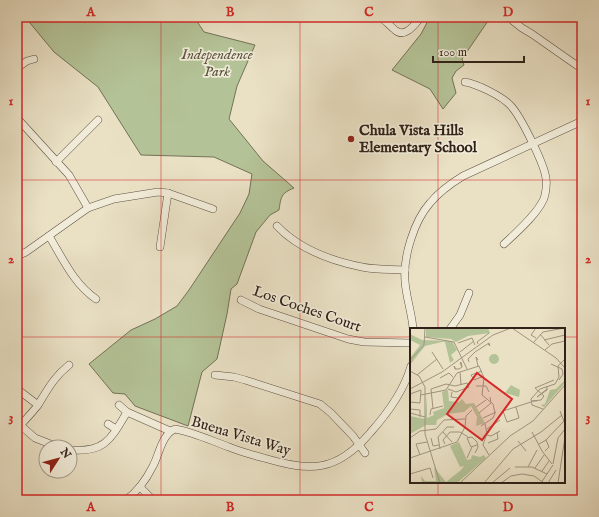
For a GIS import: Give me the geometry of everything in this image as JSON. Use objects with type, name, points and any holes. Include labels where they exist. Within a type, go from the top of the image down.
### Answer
[{"type":"street","points":[[380,17],[395,31],[401,33],[412,28],[421,17]]},
{"type":"street","points":[[512,17],[513,21],[522,28],[582,69]]},
{"type":"street","points":[[17,68],[27,61],[34,59]]},
{"type":"street","points":[[465,82],[481,86],[510,105],[520,119],[543,166],[546,179],[545,196],[543,201],[530,220],[504,244]]},
{"type":"street","points":[[17,118],[74,182],[88,208]]},
{"type":"street","points":[[56,162],[98,120]]},
{"type":"street","points":[[413,328],[405,281],[405,270],[408,249],[414,231],[429,204],[447,186],[462,176],[582,121]]},
{"type":"street","points":[[17,256],[26,252],[50,236],[88,208],[114,199],[138,194],[158,192],[168,193],[213,209]]},
{"type":"street","points":[[160,247],[168,193]]},
{"type":"street","points":[[277,226],[289,237],[307,249],[340,261],[362,267],[405,270]]},
{"type":"street","points":[[50,236],[76,281],[88,294],[96,299]]},
{"type":"street","points":[[451,328],[460,315],[469,293]]},
{"type":"street","name":"Los Coches Court","points":[[242,300],[259,309],[348,339],[364,342],[410,343]]},
{"type":"street","points":[[38,439],[19,427],[38,405],[45,392],[59,373],[69,365]]},
{"type":"street","name":"Buena Vista Way","points":[[126,500],[140,487],[153,466],[167,433],[170,431],[178,430],[285,465],[301,467],[317,466],[334,462],[346,456],[360,445],[377,425],[396,399],[410,369]]},
{"type":"street","points":[[215,375],[245,380],[320,404],[331,413],[360,445],[365,453]]},
{"type":"street","points":[[17,389],[38,405]]},
{"type":"street","points":[[119,405],[126,412],[170,431]]},
{"type":"street","points":[[78,451],[96,448],[105,443],[113,435],[126,412]]},
{"type":"street","points":[[108,424],[116,429]]},
{"type":"street","points":[[140,487],[153,500]]},
{"type":"green space","name":"Independence Park","points":[[25,17],[194,17],[204,32],[255,45],[237,86],[229,119],[263,161],[294,188],[282,196],[279,210],[270,215],[256,232],[237,284],[231,289],[217,359],[202,372],[188,426],[135,406],[125,394],[113,393],[89,364],[131,330],[155,319],[177,306],[240,213],[249,194],[252,174],[214,157],[141,155],[98,87],[54,52]]},
{"type":"green space","points":[[430,17],[498,17],[490,18],[462,59],[464,65],[456,71],[452,78],[456,93],[443,109],[430,89],[392,70],[421,34]]},
{"type":"place","name":"Chula Vista Hills Elementary School","points":[[351,139]]}]
